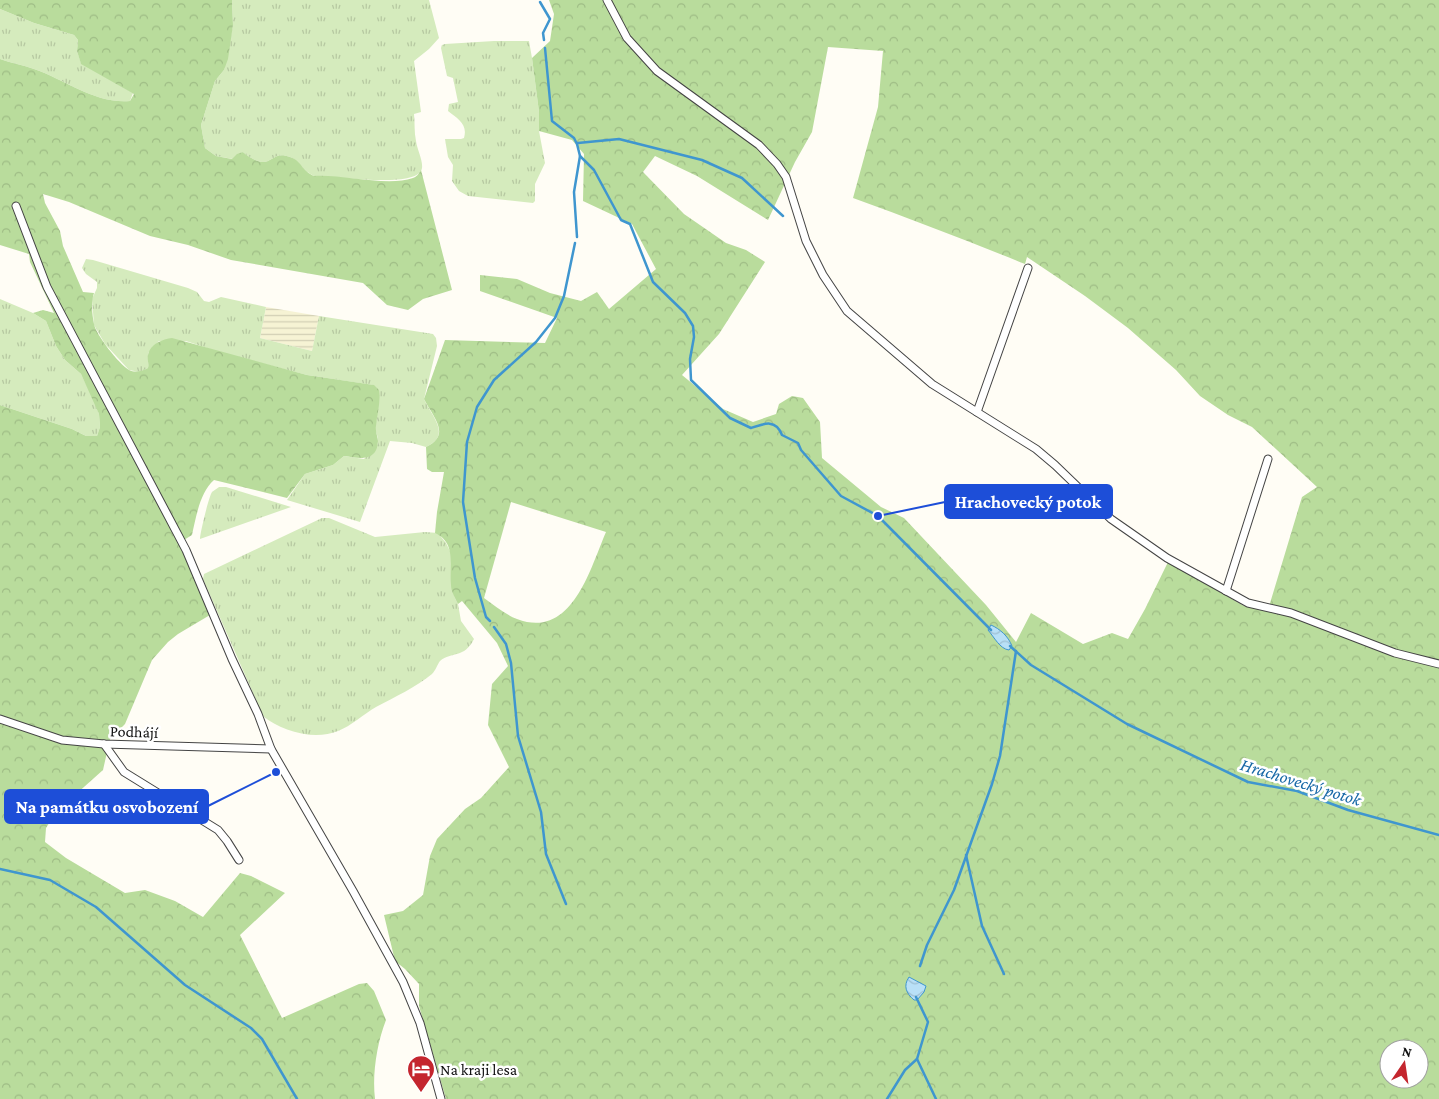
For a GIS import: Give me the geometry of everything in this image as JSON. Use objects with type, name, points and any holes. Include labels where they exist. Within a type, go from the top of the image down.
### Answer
[{"type":"street","points":[[607,0],[627,38],[657,71],[759,145],[777,164],[786,177],[806,241],[823,275],[847,311],[932,384],[1036,449],[1111,519],[1167,558],[1226,591],[1248,603],[1290,613],[1395,652],[1439,664]]},
{"type":"street","points":[[16,206],[47,287],[186,550],[232,659],[258,714],[270,749],[353,891],[403,982],[420,1023],[441,1099]]},
{"type":"street","points":[[977,412],[1028,268]]},
{"type":"street","points":[[1226,591],[1268,459]]},
{"type":"street","name":"Podhájí","points":[[0,719],[62,740],[104,744],[270,749]]},
{"type":"street","points":[[104,744],[124,772],[218,830],[239,860]]},
{"type":"shaded area","points":[[266,307],[319,316],[312,351],[260,338]]},
{"type":"green space","points":[[0,0],[232,0],[233,25],[228,59],[224,70],[215,81],[201,125],[205,148],[216,156],[232,159],[237,154],[243,152],[251,158],[262,162],[283,155],[294,158],[314,176],[390,181],[413,178],[421,170],[452,290],[423,299],[408,310],[387,305],[363,283],[231,260],[188,245],[150,236],[69,202],[43,194],[45,203],[60,231],[63,246],[83,292],[94,293],[92,308],[96,329],[109,349],[129,370],[139,371],[148,368],[148,355],[151,348],[161,341],[172,338],[307,375],[374,385],[379,390],[376,428],[378,441],[377,448],[370,456],[361,458],[344,456],[333,465],[305,474],[287,498],[214,480],[209,485],[199,505],[192,535],[179,543],[210,615],[178,634],[152,660],[125,724],[110,739],[103,770],[56,812],[46,828],[45,842],[66,858],[125,893],[145,890],[175,901],[203,917],[240,873],[251,876],[285,893],[240,935],[282,1018],[359,984],[367,983],[374,991],[386,1020],[376,1059],[375,1099],[0,1099],[0,405],[72,429],[86,436],[97,436],[100,427],[99,414],[81,374],[65,360],[56,346],[46,321],[33,313],[43,310],[54,313],[30,262],[29,254],[0,245],[0,59],[34,69],[105,99],[130,101],[134,94],[81,64],[77,51],[78,40],[74,35],[34,23],[0,9]]},
{"type":"green space","points":[[232,0],[429,0],[439,38],[414,61],[421,112],[414,114],[415,138],[422,165],[417,175],[391,180],[314,176],[307,172],[293,158],[283,155],[262,162],[251,158],[243,152],[233,159],[216,156],[205,148],[201,125],[215,81],[224,70],[233,25]]},
{"type":"green space","points":[[549,0],[1439,0],[1439,1099],[446,1099],[419,1006],[419,984],[395,961],[384,915],[403,911],[423,895],[430,856],[437,839],[465,809],[481,798],[509,767],[488,725],[492,684],[508,666],[497,643],[462,601],[458,604],[452,592],[449,549],[442,537],[435,533],[444,472],[432,472],[427,469],[426,447],[434,442],[438,437],[439,431],[438,425],[424,399],[445,340],[545,343],[557,318],[480,291],[480,275],[517,279],[550,293],[581,301],[597,292],[609,309],[656,269],[632,224],[583,201],[584,154],[572,140],[539,131],[539,112],[532,58],[550,41],[554,14]],"holes":[[[828,47],[883,51],[878,107],[853,198],[1025,264],[1027,257],[1128,328],[1176,370],[1200,396],[1228,415],[1252,427],[1317,487],[1302,497],[1268,610],[1244,606],[1168,562],[1128,639],[1112,633],[1083,644],[1031,613],[1016,642],[986,605],[904,518],[881,507],[822,458],[820,422],[803,398],[792,396],[779,404],[776,414],[753,422],[723,409],[682,375],[719,334],[765,262],[746,250],[726,243],[684,214],[643,172],[655,156],[697,176],[768,220],[795,162],[812,132]],[[511,502],[606,532],[593,564],[576,597],[565,610],[552,619],[536,623],[517,619],[484,598]]]},
{"type":"green space","points":[[0,9],[34,23],[74,35],[78,40],[77,51],[81,63],[133,93],[130,101],[105,99],[34,69],[0,59]]},
{"type":"green space","points":[[529,41],[539,112],[539,131],[545,163],[535,184],[535,201],[533,203],[468,196],[459,191],[452,181],[453,165],[448,157],[445,139],[464,138],[465,129],[459,119],[448,111],[449,104],[458,102],[453,78],[447,76],[441,48],[445,44]]},
{"type":"green space","points":[[86,259],[188,288],[197,292],[204,301],[209,302],[221,297],[266,307],[260,338],[312,351],[319,316],[433,334],[436,338],[437,346],[424,399],[438,425],[438,437],[426,447],[412,443],[390,441],[360,522],[287,500],[305,474],[333,465],[344,456],[364,459],[378,444],[375,429],[377,414],[373,385],[307,375],[219,352],[186,341],[159,341],[148,353],[148,368],[140,372],[129,370],[105,344],[94,325],[92,299],[97,288],[97,282],[86,274],[82,268]]},
{"type":"green space","points":[[0,299],[33,313],[46,321],[56,346],[65,360],[81,374],[94,400],[99,414],[100,427],[97,436],[86,436],[72,429],[0,405]]},
{"type":"green space","points":[[219,487],[226,487],[291,507],[200,539],[212,492]]},
{"type":"green space","points":[[322,518],[329,518],[375,537],[425,532],[438,533],[451,553],[454,596],[458,604],[461,621],[474,639],[462,652],[440,661],[426,679],[376,707],[348,726],[329,734],[308,735],[288,730],[263,716],[203,579],[204,574]]},
{"type":"water","points":[[991,625],[1006,636],[1012,646],[1009,650],[1000,645],[988,630]]},
{"type":"water","points":[[909,977],[926,986],[924,992],[917,1000],[914,1000],[907,992],[906,983]]},
{"type":"waterway","name":"Hrachovecký potok","points":[[540,2],[550,19],[543,33],[544,40]]},
{"type":"waterway","name":"Hrachovecký potok","points":[[545,48],[552,121],[574,138],[580,156],[594,170],[621,220],[630,224],[653,282],[685,313],[693,326],[694,337],[690,359],[691,380],[730,418],[751,428],[773,424],[777,426],[782,435],[798,443],[801,450],[841,496],[878,516],[991,630]]},
{"type":"waterway","points":[[578,143],[619,139],[702,160],[742,178],[783,216]]},
{"type":"waterway","points":[[577,237],[574,192],[580,156]]},
{"type":"waterway","points":[[490,621],[486,617],[475,578],[463,502],[467,442],[477,407],[494,380],[536,342],[555,318],[564,296],[575,243]]},
{"type":"waterway","points":[[494,627],[506,644],[511,663],[518,736],[541,812],[546,854],[566,904]]},
{"type":"waterway","name":"Hrachovecký potok","points":[[1010,646],[1031,665],[1127,724],[1248,782],[1297,791],[1348,810],[1439,835]]},
{"type":"waterway","points":[[920,966],[927,945],[954,890],[992,784],[1000,756],[1016,651]]},
{"type":"waterway","points":[[966,855],[982,926],[1004,974]]},
{"type":"waterway","points":[[0,869],[50,880],[96,907],[185,985],[251,1028],[262,1039],[297,1099]]},
{"type":"waterway","points":[[887,1099],[905,1070],[917,1059],[928,1022],[916,997]]},
{"type":"waterway","points":[[917,1059],[936,1099]]},
{"type":"place","name":"Hrachovecký potok","points":[[878,516]]},
{"type":"place","name":"Na památku osvobození","points":[[276,772]]},
{"type":"place","name":"Na kraji lesa","points":[[421,1093]]}]
